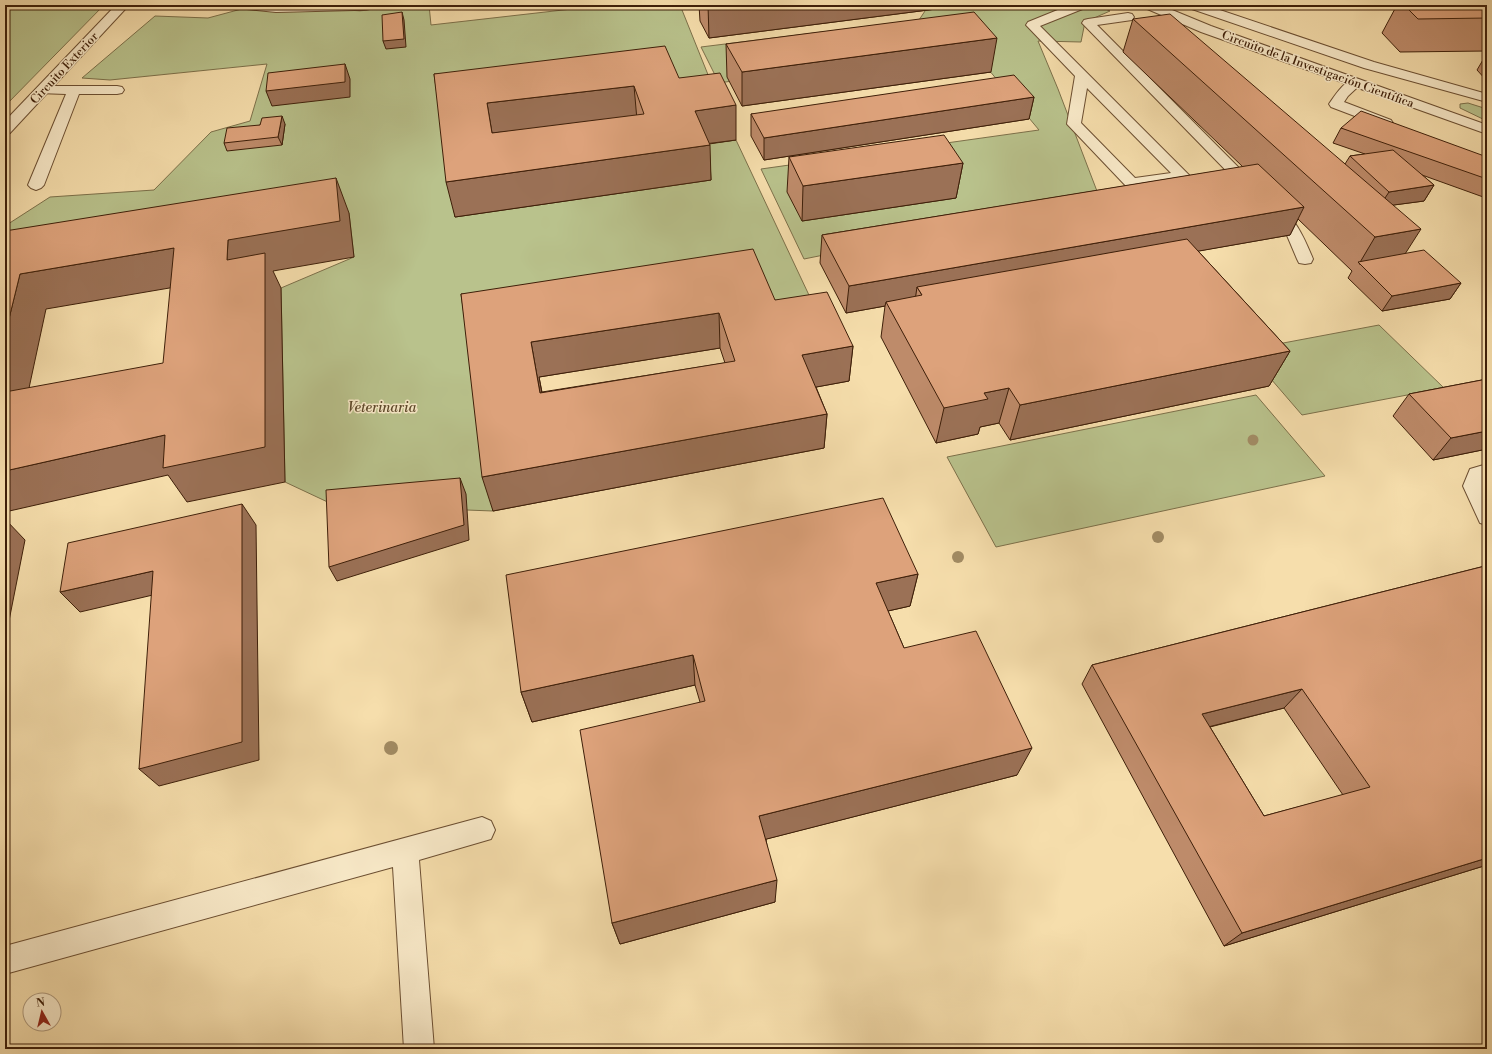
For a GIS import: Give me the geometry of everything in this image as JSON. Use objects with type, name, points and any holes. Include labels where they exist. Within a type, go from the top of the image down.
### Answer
[{"type":"street","name":"Circuito Exterior","points":[[5,130],[123,5]]},
{"type":"street","points":[[355,6],[370,5]]},
{"type":"street","name":"Circuito de la Investigación Científica","points":[[1193,5],[1369,65],[1487,98]]},
{"type":"street","name":"Circuito de la Investigación Científica","points":[[1141,14],[1171,14],[1206,29],[1487,130]]},
{"type":"street","points":[[1428,109],[1446,87]]},
{"type":"lane","points":[[247,5],[276,8],[355,6]]},
{"type":"lane","points":[[1081,5],[1032,25],[1182,176],[1131,183],[1074,124],[1082,76]]},
{"type":"lane","points":[[1105,7],[1141,14]]},
{"type":"lane","points":[[1141,14],[1088,23],[1294,231],[1305,259]]},
{"type":"lane","points":[[1355,83],[1343,93],[1336,104],[1396,126]]},
{"type":"lane","points":[[43,90],[116,90]]},
{"type":"lane","points":[[36,185],[74,90]]},
{"type":"lane","points":[[1487,472],[1477,474],[1473,486],[1487,516]]},
{"type":"lane","points":[[5,960],[482,830]]},
{"type":"lane","points":[[405,852],[419,1049]]},
{"type":"green space","points":[[5,5],[104,5],[5,106]]},
{"type":"green space","name":"Veterinaria","points":[[429,5],[431,25],[607,5],[680,5],[721,107],[697,145],[736,140],[824,327],[471,330],[493,511],[334,505],[285,482],[281,288],[354,257],[349,213],[5,270],[5,226],[50,197],[154,190],[211,132],[250,121],[267,64],[110,80],[82,78],[155,16],[208,18],[249,7]]},
{"type":"green space","points":[[929,5],[1097,5],[1110,11],[1085,22],[1081,42],[1038,41],[1100,199],[804,259],[761,169],[1039,130],[968,45],[719,83],[701,47],[919,20]]},
{"type":"green space","points":[[1468,103],[1487,109],[1487,121],[1460,108],[1460,104]]},
{"type":"green space","points":[[1379,325],[1444,388],[1302,415],[1246,350]]},
{"type":"green space","points":[[1256,395],[1325,476],[996,547],[947,457]]},
{"type":"building","points":[[1404,5],[1487,5],[1487,18],[1418,19]]},
{"type":"building","points":[[402,12],[404,39],[383,41],[382,15]]},
{"type":"building","points":[[974,12],[997,38],[742,72],[726,44]]},
{"type":"building","points":[[1170,14],[1421,229],[1375,237],[1133,19]]},
{"type":"building","points":[[665,46],[679,78],[720,73],[736,105],[695,111],[710,145],[446,182],[434,74]],"holes":[[[634,86],[644,114],[492,133],[487,103]]]},
{"type":"building","points":[[345,64],[345,82],[266,91],[268,73]]},
{"type":"building","points":[[1014,75],[1034,97],[764,138],[751,114]]},
{"type":"building","points":[[1361,111],[1487,157],[1487,179],[1341,128]]},
{"type":"building","points":[[282,116],[278,137],[224,143],[227,128],[260,125],[262,118]]},
{"type":"building","points":[[944,135],[963,163],[803,186],[789,157]]},
{"type":"building","points":[[1393,150],[1434,185],[1389,192],[1350,156]]},
{"type":"building","points":[[1258,164],[1304,207],[849,286],[822,235]]},
{"type":"building","points":[[336,178],[340,221],[228,240],[227,260],[265,253],[265,447],[163,468],[165,435],[5,471],[5,392],[163,363],[174,248],[20,274],[5,335],[5,231]]},
{"type":"building","points":[[1187,239],[1290,351],[1020,405],[1009,388],[984,393],[988,399],[944,408],[886,302],[922,295],[917,287]]},
{"type":"building","points":[[753,249],[775,300],[827,292],[853,346],[802,355],[827,414],[482,477],[461,294]],"holes":[[[719,313],[735,361],[540,393],[531,342]]]},
{"type":"building","points":[[1424,250],[1461,283],[1392,296],[1358,262]]},
{"type":"building","points":[[1487,379],[1487,431],[1451,438],[1409,394]]},
{"type":"building","points":[[460,478],[464,525],[329,567],[326,490]]},
{"type":"building","points":[[883,498],[918,574],[876,583],[904,648],[976,631],[1032,748],[759,816],[777,880],[612,923],[580,730],[705,701],[693,655],[521,692],[506,575]]},
{"type":"building","points":[[242,504],[242,742],[139,769],[153,571],[60,592],[68,543]]},
{"type":"building","points":[[1485,566],[1487,568],[1487,858],[1242,933],[1092,665]],"holes":[[[1302,689],[1370,787],[1264,816],[1202,714]]]}]
